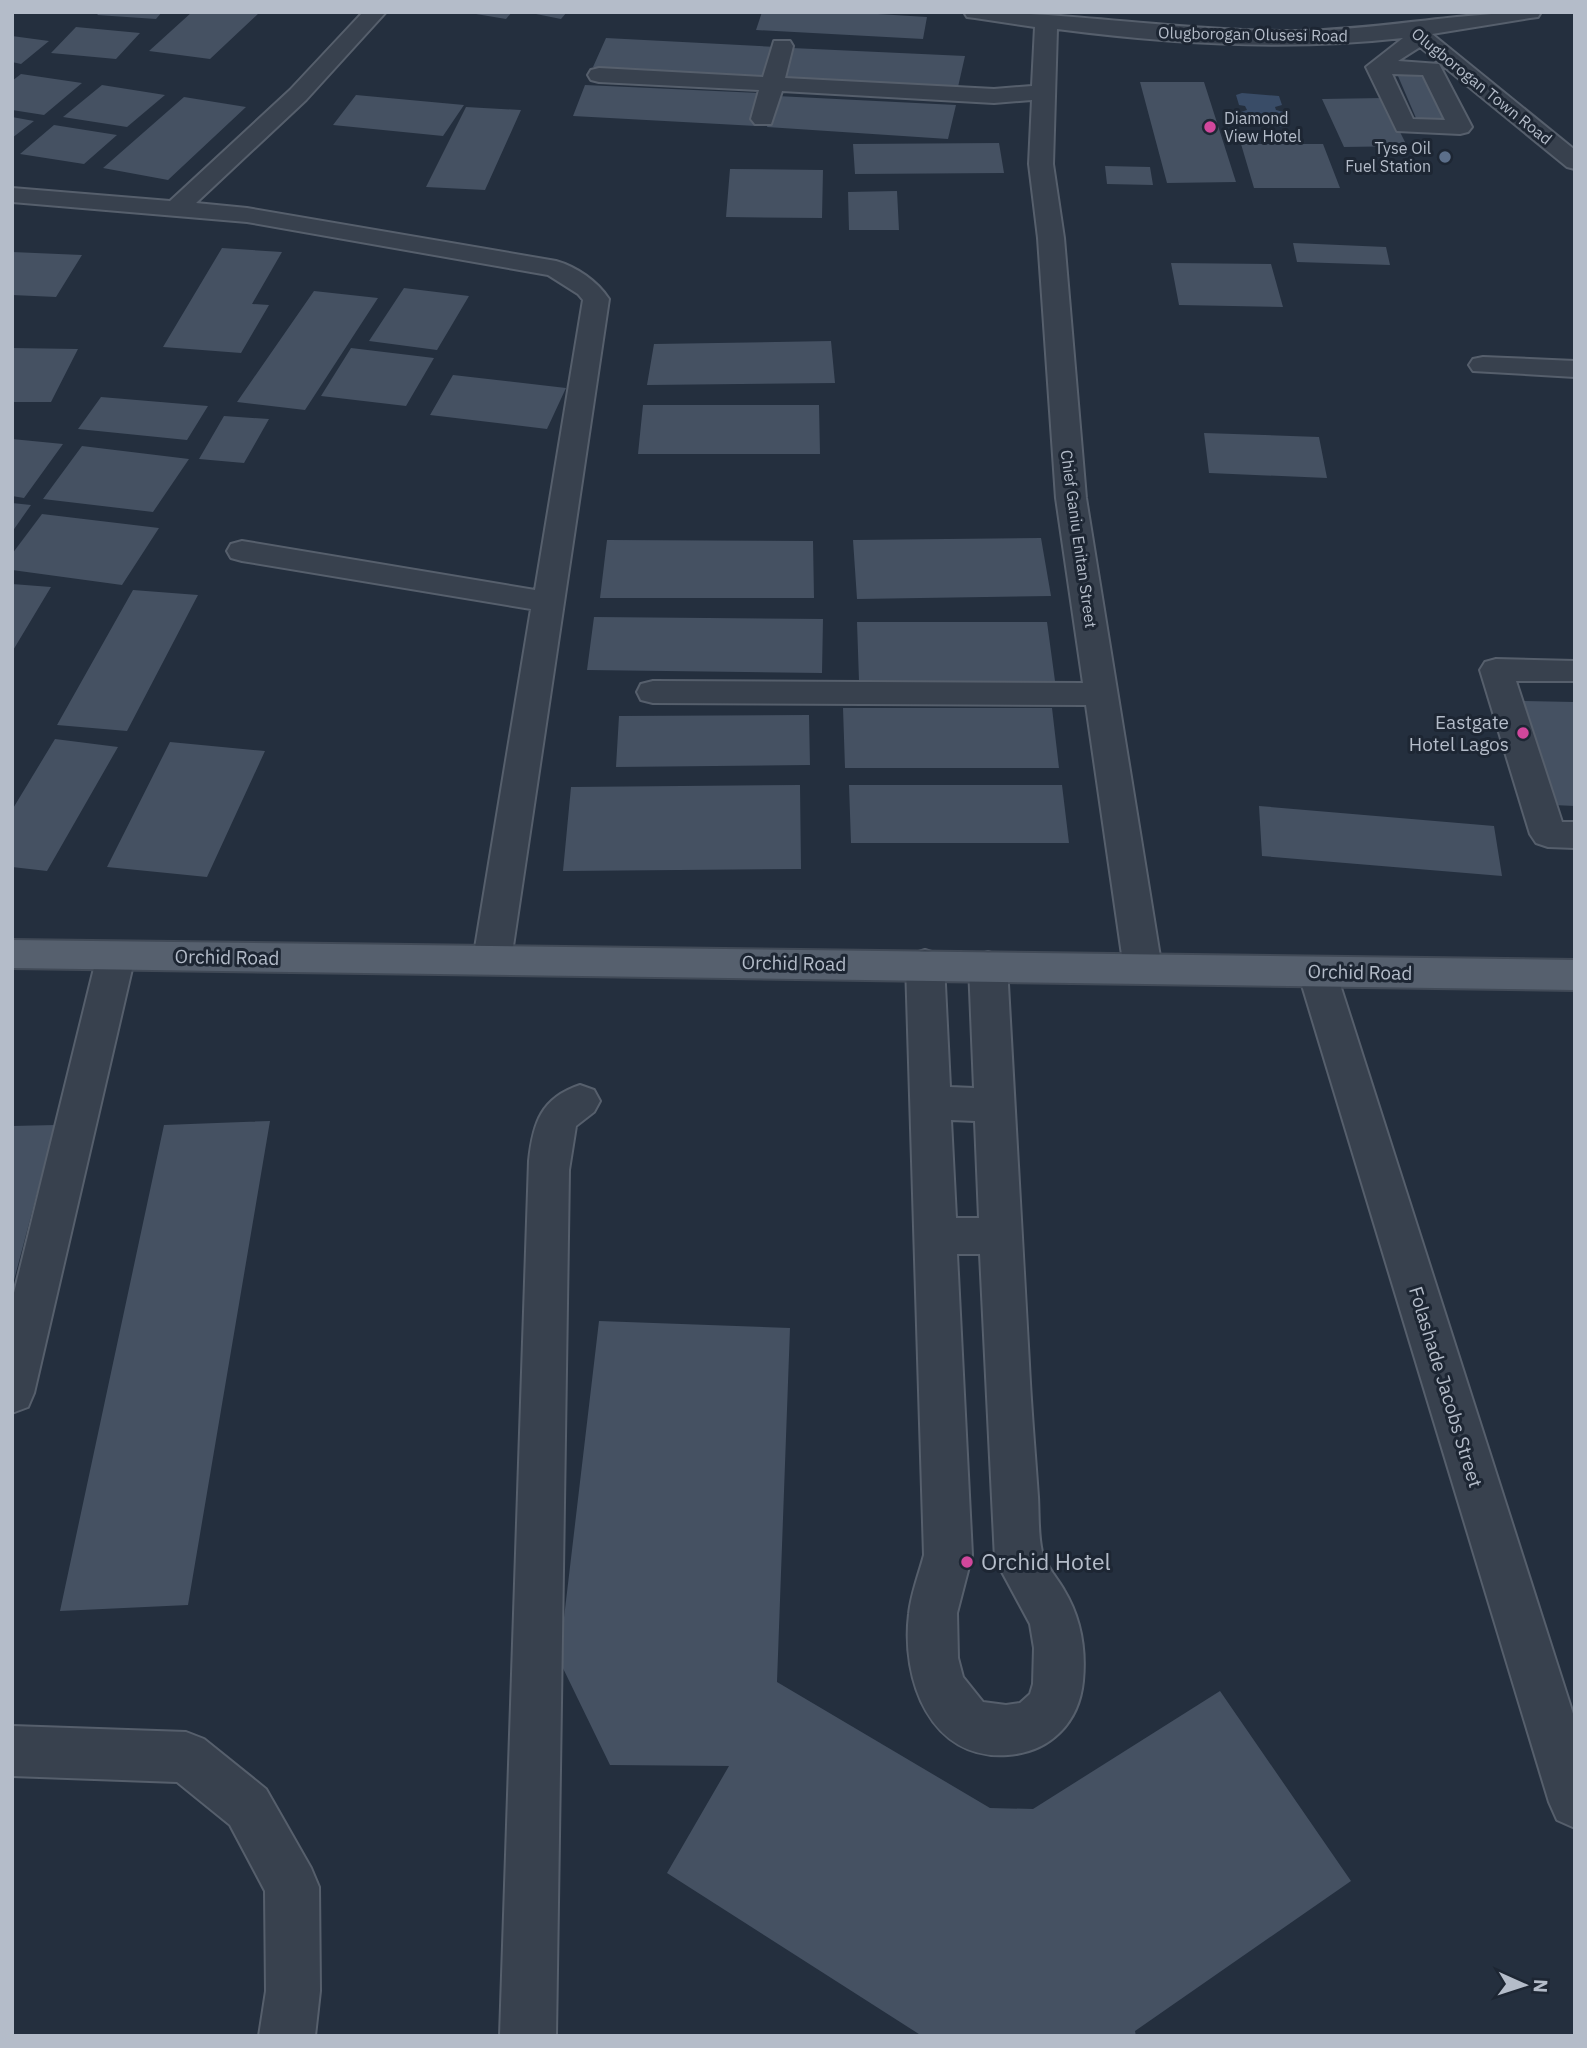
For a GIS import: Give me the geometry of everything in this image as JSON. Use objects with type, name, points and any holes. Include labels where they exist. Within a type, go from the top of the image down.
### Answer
[{"type":"main road","name":"Orchid Road","points":[[12,954],[925,964],[1575,975]]},
{"type":"street","points":[[178,207],[298,95],[375,12]]},
{"type":"street","name":"Olugborogan Olusesi Road","points":[[975,12],[1190,37],[1412,38],[1445,27],[1530,12]]},
{"type":"street","name":"Olugborogan Town Road","points":[[1388,12],[1412,38],[1528,123],[1575,162]]},
{"type":"street","name":"Chief Ganiu Enitan Street","points":[[1046,22],[1041,164],[1051,237],[1071,498],[1143,969]]},
{"type":"street","points":[[1377,67],[1412,38],[1460,127]]},
{"type":"street","points":[[763,119],[782,46]]},
{"type":"street","points":[[1377,67],[1437,82]]},
{"type":"street","points":[[1377,67],[1405,126],[1460,127],[1528,123]]},
{"type":"street","points":[[599,75],[994,96],[1043,92]]},
{"type":"street","points":[[1394,101],[1437,82]]},
{"type":"street","points":[[12,195],[178,207],[247,215],[556,269],[587,288],[596,299],[492,960]]},
{"type":"street","points":[[1483,365],[1575,369]]},
{"type":"street","points":[[242,551],[547,602]]},
{"type":"street","points":[[1573,671],[1496,670],[1548,834],[1575,835]]},
{"type":"street","points":[[653,692],[1101,694]]},
{"type":"street","points":[[12,1393],[116,956]]},
{"type":"street","points":[[925,964],[948,1555],[933,1613],[933,1658],[941,1687],[954,1709],[971,1726],[1006,1730],[1031,1726],[1049,1710],[1058,1684],[1059,1648],[1053,1617],[1019,1559],[1000,1236],[988,966]]},
{"type":"street","name":"Folashade Jacobs Street","points":[[1317,972],[1575,1802]]},
{"type":"street","points":[[528,2036],[548,1178],[550,1148],[559,1123],[564,1111],[580,1101]]},
{"type":"street","points":[[929,1103],[994,1105]]},
{"type":"street","points":[[935,1237],[1000,1236]]},
{"type":"street","points":[[12,1751],[186,1757],[248,1807],[292,1887],[293,1991],[287,2036]]},
{"type":"water","points":[[1242,93],[1279,96],[1282,105],[1275,107],[1276,110],[1284,112],[1288,125],[1281,127],[1244,124],[1241,112],[1247,110],[1245,106],[1239,105],[1236,95]]},
{"type":"building","points":[[100,12],[162,12],[156,19],[97,15]]},
{"type":"building","points":[[192,12],[260,12],[210,59],[149,51]]},
{"type":"building","points":[[464,12],[512,12],[506,19]]},
{"type":"building","points":[[526,12],[567,12],[561,19]]},
{"type":"building","points":[[762,12],[845,12],[927,17],[923,39],[756,30]]},
{"type":"building","points":[[76,27],[140,33],[116,59],[51,53]]},
{"type":"building","points":[[12,36],[49,41],[21,64],[12,62]]},
{"type":"building","points":[[606,38],[776,47],[765,77],[593,67]]},
{"type":"building","points":[[792,48],[965,56],[958,87],[783,77]]},
{"type":"building","points":[[21,74],[82,83],[44,115],[12,110],[12,81]]},
{"type":"building","points":[[1398,76],[1429,76],[1447,118],[1416,118]]},
{"type":"building","points":[[1140,82],[1204,82],[1236,182],[1167,183]]},
{"type":"building","points":[[102,85],[165,95],[127,127],[63,117]]},
{"type":"building","points":[[585,85],[759,93],[756,126],[573,116]]},
{"type":"building","points":[[356,95],[464,105],[443,136],[333,125]]},
{"type":"building","points":[[777,96],[956,105],[948,139],[767,127]]},
{"type":"building","points":[[184,97],[246,107],[168,180],[103,168]]},
{"type":"building","points":[[1383,98],[1407,146],[1344,147],[1322,99]]},
{"type":"building","points":[[466,107],[521,110],[485,190],[426,187]]},
{"type":"building","points":[[12,117],[34,121],[12,138]]},
{"type":"building","points":[[54,125],[117,135],[84,164],[20,154]]},
{"type":"building","points":[[999,143],[1004,173],[855,174],[853,144]]},
{"type":"building","points":[[1241,144],[1323,144],[1340,188],[1254,188]]},
{"type":"building","points":[[1105,166],[1150,167],[1153,185],[1107,184]]},
{"type":"building","points":[[730,169],[823,170],[822,218],[726,217]]},
{"type":"building","points":[[897,191],[899,230],[849,230],[848,192]]},
{"type":"building","points":[[1293,243],[1386,247],[1390,265],[1297,262]]},
{"type":"building","points":[[222,248],[282,252],[252,304],[269,305],[241,353],[163,347]]},
{"type":"building","points":[[12,252],[82,255],[56,297],[12,295]]},
{"type":"building","points":[[1171,263],[1271,264],[1283,307],[1179,305]]},
{"type":"building","points":[[404,288],[469,296],[437,350],[369,341]]},
{"type":"building","points":[[314,291],[378,298],[305,410],[237,402]]},
{"type":"building","points":[[831,341],[835,383],[647,385],[654,344]]},
{"type":"building","points":[[12,348],[78,349],[51,402],[12,402]]},
{"type":"building","points":[[351,348],[434,358],[406,406],[321,396]]},
{"type":"building","points":[[453,375],[566,388],[547,429],[430,415]]},
{"type":"building","points":[[101,397],[208,406],[187,440],[78,429]]},
{"type":"building","points":[[643,405],[819,405],[820,454],[638,454]]},
{"type":"building","points":[[224,416],[269,419],[244,463],[199,459]]},
{"type":"building","points":[[1204,433],[1319,437],[1327,478],[1209,473]]},
{"type":"building","points":[[12,439],[63,444],[24,498],[12,496]]},
{"type":"building","points":[[82,446],[189,459],[153,512],[43,499]]},
{"type":"building","points":[[12,503],[31,505],[12,532]]},
{"type":"building","points":[[42,514],[159,528],[122,585],[12,570],[12,554]]},
{"type":"building","points":[[1041,538],[1051,596],[857,599],[853,540]]},
{"type":"building","points":[[607,540],[813,541],[814,598],[600,598]]},
{"type":"building","points":[[12,584],[51,587],[12,652]]},
{"type":"building","points":[[133,590],[198,595],[127,731],[57,725]]},
{"type":"building","points":[[594,617],[823,619],[822,673],[587,670]]},
{"type":"building","points":[[857,622],[1047,622],[1055,681],[859,681]]},
{"type":"building","points":[[1520,701],[1575,702],[1575,806],[1553,805]]},
{"type":"building","points":[[843,708],[1052,708],[1059,768],[845,768]]},
{"type":"building","points":[[809,715],[810,765],[616,767],[619,716]]},
{"type":"building","points":[[55,739],[118,747],[47,871],[12,867],[12,810]]},
{"type":"building","points":[[170,742],[265,751],[207,877],[107,867]]},
{"type":"building","points":[[800,785],[801,869],[563,871],[571,787]]},
{"type":"building","points":[[849,785],[1062,785],[1069,843],[851,843]]},
{"type":"building","points":[[1259,806],[1494,826],[1502,876],[1262,856]]},
{"type":"building","points":[[270,1121],[188,1605],[60,1611],[164,1125]]},
{"type":"building","points":[[55,1125],[13,1284],[12,1126]]},
{"type":"building","points":[[599,1321],[790,1328],[777,1682],[990,1808],[1033,1809],[1220,1691],[1351,1881],[1135,2031],[1136,2036],[922,2036],[667,1873],[729,1766],[610,1765],[559,1660]]},
{"type":"place","name":"Diamond View Hotel","points":[[1210,127]]},
{"type":"place","name":"Tyse Oil Fuel Station","points":[[1445,157]]},
{"type":"place","name":"Eastgate Hotel Lagos","points":[[1523,733]]},
{"type":"place","name":"Orchid Hotel","points":[[967,1562]]}]
